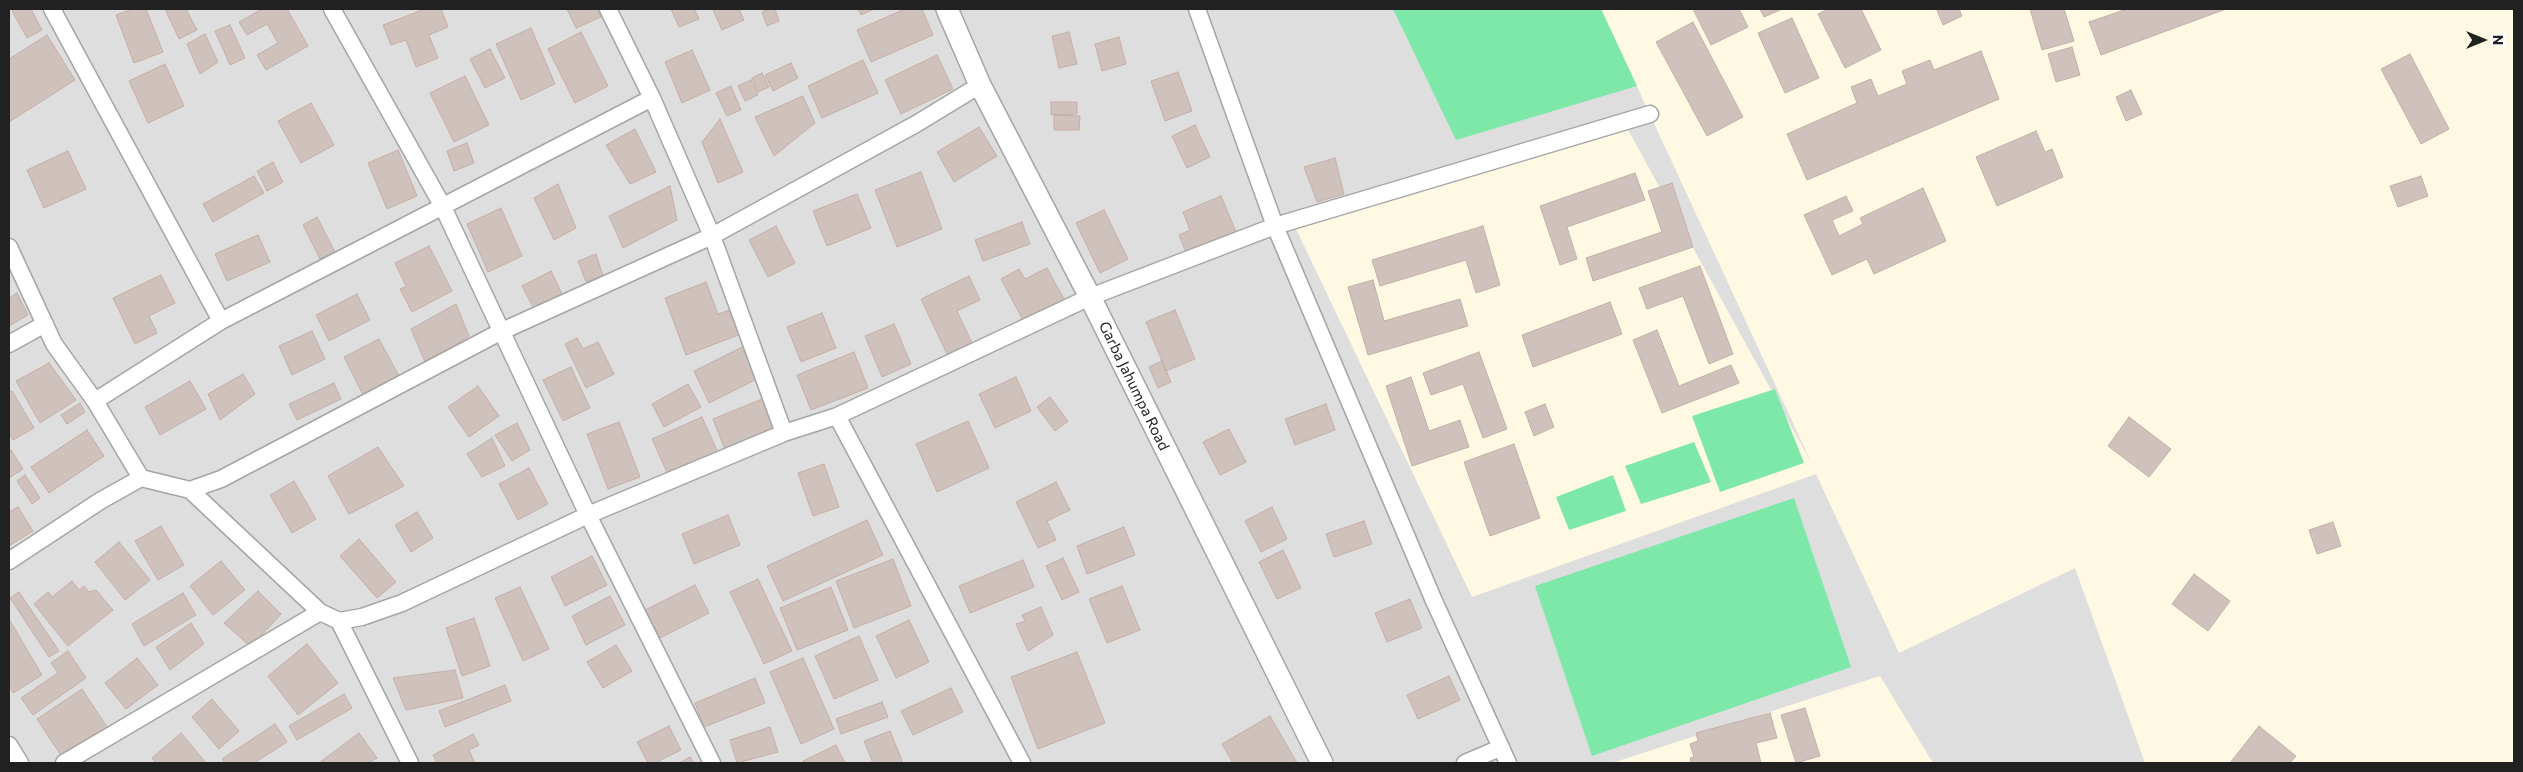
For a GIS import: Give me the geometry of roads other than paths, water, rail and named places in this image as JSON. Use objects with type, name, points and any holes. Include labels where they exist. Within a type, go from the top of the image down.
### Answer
[{"type":"street","points":[[52,9],[221,322]]},
{"type":"street","points":[[332,9],[442,205],[500,332],[588,515],[712,763]]},
{"type":"street","points":[[608,9],[652,98],[712,236],[784,433]]},
{"type":"street","name":"Garba Jahumpa Road","points":[[947,9],[980,86],[1090,297],[1322,763]]},
{"type":"street","points":[[1197,9],[1275,226],[1434,601],[1508,763]]},
{"type":"street","points":[[190,490],[221,479],[274,452],[500,332],[712,236],[916,124],[980,86]]},
{"type":"street","points":[[95,401],[221,322],[442,205],[652,98]]},
{"type":"street","points":[[9,561],[100,501],[141,478],[190,490],[320,612],[339,621],[362,618],[402,603],[588,515],[784,433],[837,416],[1090,297],[1275,226],[1650,114]]},
{"type":"street","points":[[9,247],[54,344],[95,401],[141,478]]},
{"type":"street","points":[[9,344],[45,324]]},
{"type":"street","points":[[837,416],[1022,763]]},
{"type":"street","points":[[64,763],[320,612]]},
{"type":"street","points":[[339,621],[410,763]]},
{"type":"street","points":[[9,745],[20,763]]},
{"type":"street","points":[[1465,763],[1500,748]]}]
